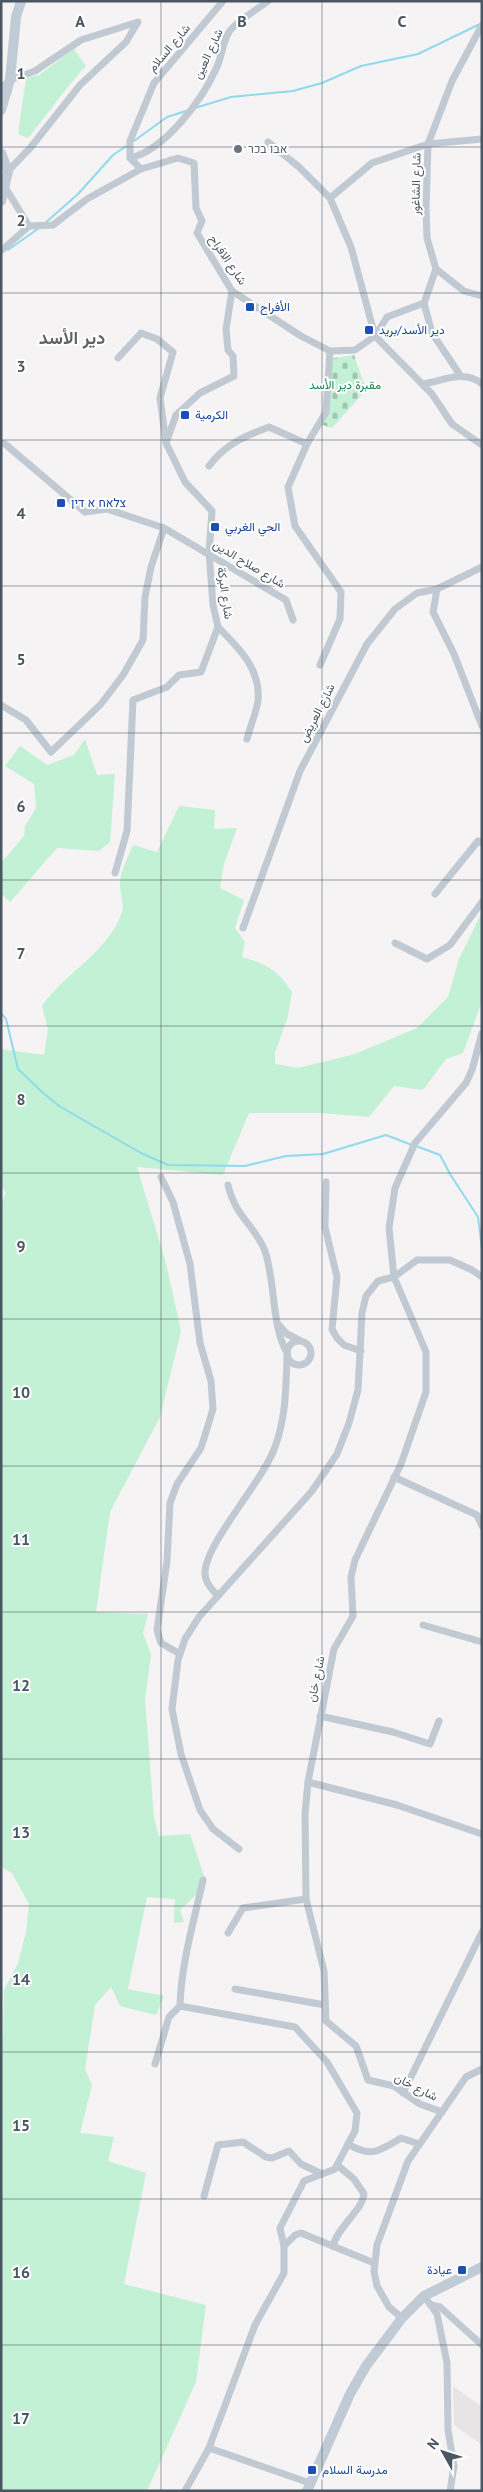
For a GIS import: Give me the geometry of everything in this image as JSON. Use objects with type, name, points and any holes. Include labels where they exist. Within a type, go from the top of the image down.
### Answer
[{"type":"street","points":[[1,110],[10,80],[16,17],[21,1]]},
{"type":"street","name":"شارع السلام","points":[[130,158],[130,141],[154,83],[223,1]]},
{"type":"street","name":"شارع العين","points":[[130,158],[143,155],[162,140],[192,110],[216,69],[229,31],[268,1]]},
{"type":"street","points":[[1,88],[10,80],[35,71],[81,40],[138,22],[126,42],[80,85],[31,147],[8,171],[1,201]]},
{"type":"street","name":"شارع الشاغور","points":[[436,269],[427,238],[428,144],[452,81],[482,26]]},
{"type":"street","points":[[330,198],[372,164],[428,144],[482,140]]},
{"type":"street","points":[[268,142],[299,166],[330,198],[351,247],[375,336],[423,384],[452,424],[482,445]]},
{"type":"street","points":[[1,153],[8,171]]},
{"type":"street","points":[[130,158],[141,169]]},
{"type":"street","name":"شارع الافراح","points":[[29,226],[53,226],[87,199],[141,169],[178,158],[194,163],[196,208],[202,221],[197,233],[232,291],[301,336],[330,351],[355,350],[375,336],[387,317],[424,304]]},
{"type":"street","points":[[1,250],[29,226],[5,186]]},
{"type":"street","points":[[460,375],[432,333],[424,304],[436,269],[464,290],[482,296]]},
{"type":"street","points":[[166,443],[176,415],[200,393],[234,376],[234,356],[228,350],[226,329],[232,291]]},
{"type":"street","name":"شارع البركة","points":[[116,872],[127,831],[133,700],[167,687],[179,675],[201,672],[218,627],[213,605],[209,552],[212,511],[185,482],[166,443],[160,398],[173,352],[157,340],[141,333],[118,358]]},
{"type":"street","points":[[320,665],[340,619],[341,592],[295,526],[288,487],[307,444],[326,412],[330,351]]},
{"type":"street","points":[[423,384],[460,375],[475,379],[482,384]]},
{"type":"street","points":[[208,466],[220,451],[246,435],[269,427],[307,444]]},
{"type":"street","name":"شارع صلاح الدين","points":[[3,445],[85,512],[107,509],[164,528],[209,552],[286,600],[293,620]]},
{"type":"street","points":[[1,706],[26,720],[51,752],[101,704],[123,675],[144,640],[145,597],[151,567],[164,528]]},
{"type":"street","name":"شارع العريض","points":[[244,928],[300,771],[367,644],[395,609],[417,593],[437,589],[482,567]]},
{"type":"street","points":[[437,589],[432,612],[454,654],[482,726]]},
{"type":"street","points":[[218,627],[242,651],[254,668],[258,700],[247,739]]},
{"type":"street","points":[[435,894],[478,841],[482,843]]},
{"type":"street","points":[[395,943],[427,959],[450,945],[482,902]]},
{"type":"street","name":"شارع خان","points":[[442,2112],[420,2104],[394,2086],[368,2080],[356,2046],[326,2021],[324,1970],[306,1899],[305,1814],[308,1782],[334,1650],[353,1616],[351,1578],[355,1560],[394,1478],[426,1392],[426,1352],[394,1277],[389,1228],[395,1188],[416,1143],[466,1082],[472,1070],[482,1033]]},
{"type":"street","points":[[162,1177],[172,1202],[190,1264],[200,1343],[213,1396],[210,1421],[201,1448],[177,1484],[170,1503],[167,1562],[157,1630],[161,1643],[180,1654]]},
{"type":"street","points":[[326,1182],[325,1227],[337,1277],[332,1329],[344,1345],[361,1351]]},
{"type":"street","points":[[228,1185],[234,1206],[265,1252],[280,1338],[292,1363],[298,1365]]},
{"type":"street","points":[[239,1849],[213,1829],[200,1810],[181,1754],[172,1709],[180,1654],[193,1624],[312,1491],[334,1459],[355,1404],[360,1374],[362,1313],[366,1296],[378,1281],[394,1277],[417,1260],[450,1260],[482,1277]]},
{"type":"street","points":[[279,1325],[287,1334],[308,1344],[312,1351],[307,1362],[291,1370],[287,1380]]},
{"type":"street","points":[[218,1596],[206,1580],[206,1568],[221,1537],[262,1476],[275,1448],[284,1417],[287,1354],[290,1344],[299,1340]]},
{"type":"street","points":[[394,1478],[478,1516],[482,1526]]},
{"type":"street","points":[[423,1625],[482,1642]]},
{"type":"street","points":[[320,1716],[393,1732],[430,1744],[439,1721]]},
{"type":"street","points":[[308,1782],[397,1805],[482,1834]]},
{"type":"street","points":[[155,2064],[169,2017],[180,2006],[185,1964],[203,1880]]},
{"type":"street","points":[[228,1933],[243,1908],[306,1899]]},
{"type":"street","points":[[404,2093],[482,1932]]},
{"type":"street","points":[[236,1989],[325,2005]]},
{"type":"street","points":[[180,2006],[294,2027],[327,2062],[357,2113],[355,2131],[335,2169],[304,2181],[280,2228],[284,2246],[284,2273],[255,2325],[209,2448],[185,2491]]},
{"type":"street","points":[[402,2318],[383,2299],[377,2286],[374,2264],[377,2245],[408,2161],[466,2076],[482,2069]]},
{"type":"street","points":[[348,2144],[362,2152],[376,2152],[401,2138],[419,2144]]},
{"type":"street","points":[[204,2196],[218,2145],[243,2142],[266,2157],[272,2158],[290,2151],[301,2164],[322,2174]]},
{"type":"street","points":[[333,2246],[336,2235],[358,2206],[364,2194],[354,2179],[337,2165]]},
{"type":"street","points":[[284,2246],[295,2235],[301,2233],[374,2264]]},
{"type":"street","points":[[209,2448],[308,2487],[350,2394],[366,2366],[402,2318],[427,2300],[482,2267]]},
{"type":"street","points":[[427,2300],[440,2308],[482,2345]]},
{"type":"street","points":[[427,2300],[438,2314],[447,2363],[448,2430],[454,2466],[450,2491]]},
{"type":"shaded area","points":[[453,2386],[482,2407],[482,2445],[454,2425]]},
{"type":"green space","points":[[74,49],[86,66],[28,138],[18,134],[26,78],[39,75]]},
{"type":"green space","name":"مقبرة دير الأسد","points":[[354,355],[366,390],[332,428],[320,424],[326,412],[328,359]]},
{"type":"green space","points":[[85,739],[97,775],[115,774],[110,842],[99,851],[57,848],[10,902],[1,893],[1,863],[24,836],[25,826],[36,808],[34,784],[5,766],[20,746],[47,765],[74,755]]},
{"type":"green space","points":[[179,806],[215,810],[214,829],[237,828],[224,864],[220,888],[244,900],[235,928],[245,942],[242,957],[271,969],[282,978],[292,992],[288,1016],[275,1053],[275,1064],[298,1068],[355,1054],[417,1028],[448,997],[459,959],[482,912],[482,1001],[463,1053],[446,1059],[423,1090],[394,1086],[369,1117],[322,1113],[249,1113],[223,1175],[137,1167],[166,1263],[181,1331],[160,1417],[110,1512],[96,1612],[148,1614],[143,1633],[151,1655],[145,1699],[154,1818],[159,1836],[190,1834],[205,1879],[198,1893],[180,1910],[184,1922],[174,1923],[175,1899],[147,1897],[128,1989],[164,1996],[156,2015],[120,2006],[111,1987],[95,2005],[85,2069],[92,2085],[80,2133],[114,2137],[108,2161],[146,2173],[124,2284],[206,2305],[196,2382],[147,2491],[1,2491],[1,2039],[3,2038],[4,1990],[18,1963],[26,1932],[29,1904],[12,1873],[1,1867],[1,1204],[6,1193],[1,1184],[1,1049],[44,1055],[48,1029],[42,1006],[62,983],[97,951],[115,926],[123,908],[120,885],[123,867],[133,845],[157,852]]},
{"type":"waterway","points":[[195,108],[231,97],[293,91],[322,83],[361,66],[418,54],[478,25]]},
{"type":"waterway","points":[[134,141],[167,117],[186,111]]},
{"type":"waterway","points":[[44,224],[78,194],[113,155],[128,145]]},
{"type":"waterway","points":[[8,250],[39,228]]},
{"type":"waterway","points":[[1,1013],[6,1019],[18,1069],[42,1092],[59,1106],[141,1153],[168,1165],[245,1166],[286,1156],[323,1154],[386,1135],[412,1145]]},
{"type":"waterway","points":[[416,1146],[440,1155],[478,1217],[482,1249]]},
{"type":"place","name":"אבו בכר","points":[[238,149]]},
{"type":"place","name":"الأفراح","points":[[250,307]]},
{"type":"place","name":"دير الأسد/بريد","points":[[369,330]]},
{"type":"place","name":"الكرمية","points":[[185,415]]},
{"type":"place","name":"צלאח א דין","points":[[61,503]]},
{"type":"place","name":"الحي الغربي","points":[[215,527]]},
{"type":"place","name":"عيادة","points":[[462,2270]]},
{"type":"place","name":"مدرسة السلام","points":[[312,2470]]},
{"type":"district","name":"دير الأسد","points":[[72,338]]}]
